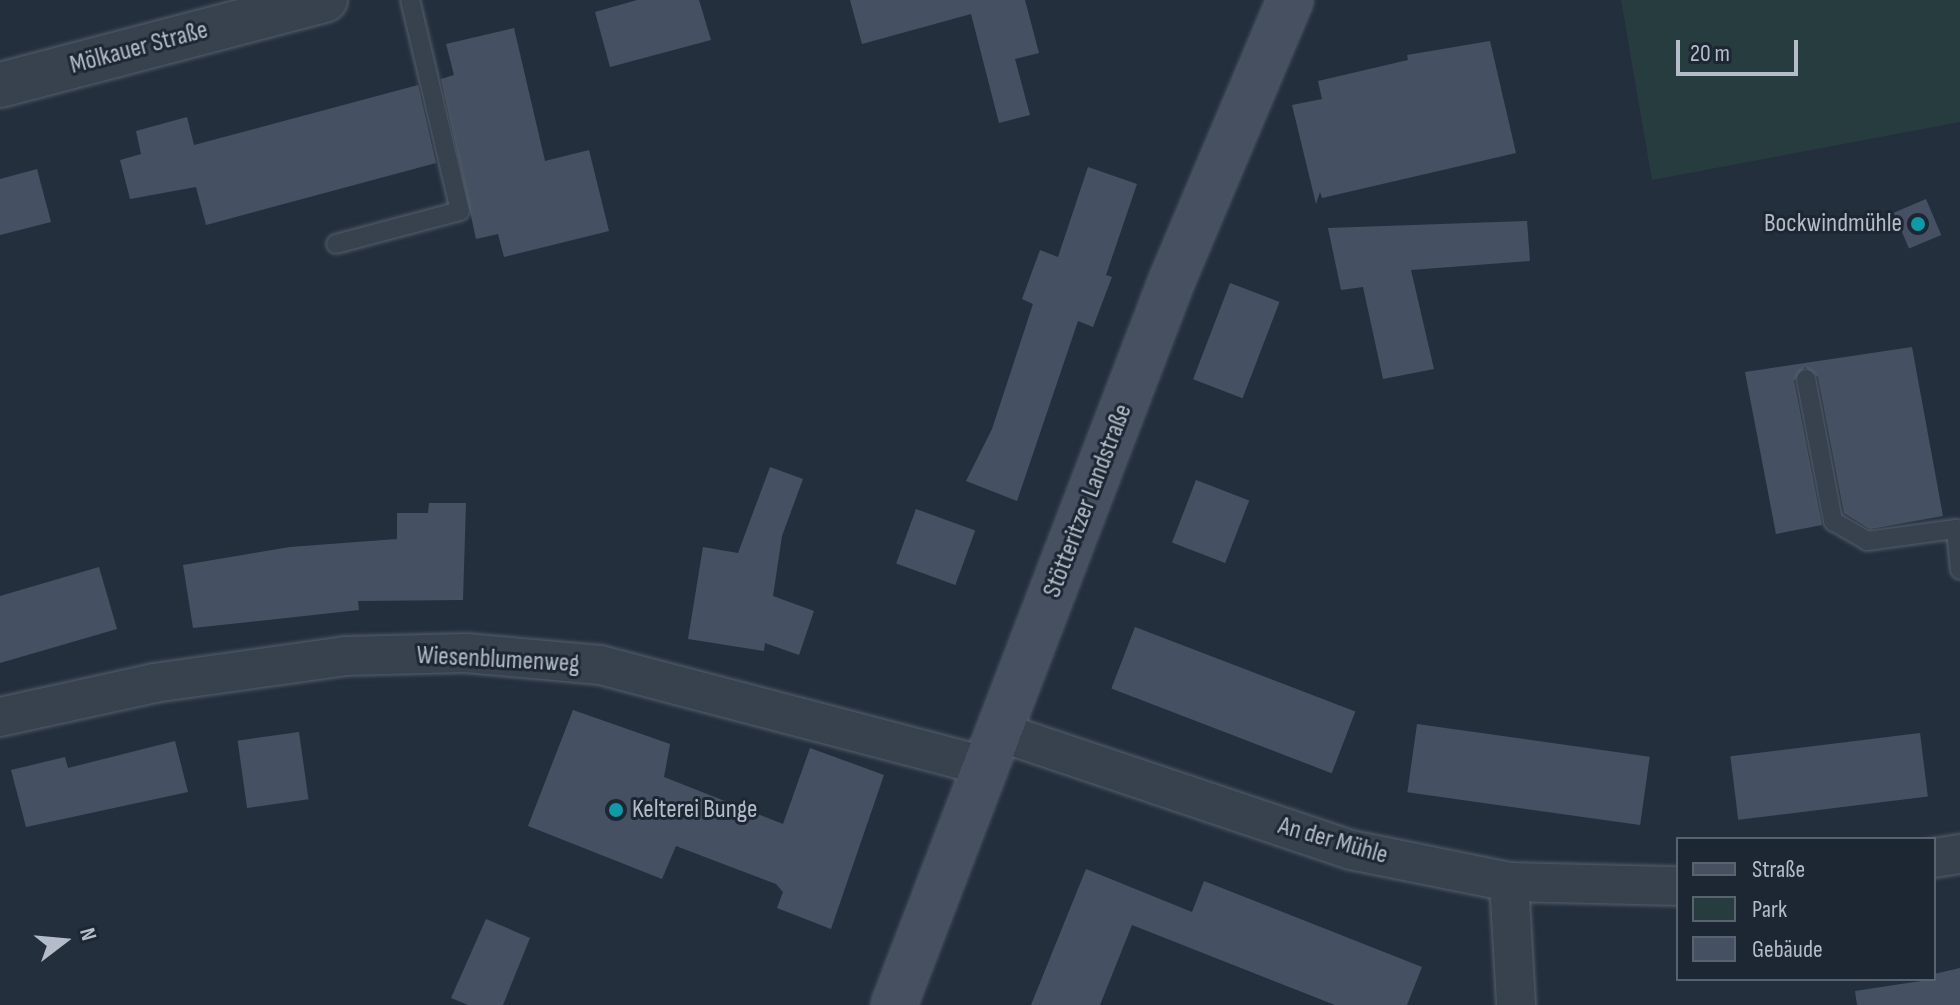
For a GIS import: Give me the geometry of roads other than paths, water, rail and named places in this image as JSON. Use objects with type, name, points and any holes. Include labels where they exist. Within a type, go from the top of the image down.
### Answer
[{"type":"main road","name":"Stötteritzer Landstraße","points":[[894,1005],[1172,280],[1290,0]]},
{"type":"street","name":"Mölkauer Straße","points":[[0,85],[325,0]]},
{"type":"street","name":"Wiesenblumenweg","points":[[0,717],[154,683],[345,656],[466,653],[600,665],[994,749]]},
{"type":"street","name":"An der Mühle","points":[[994,749],[1351,850],[1509,882],[1676,886]]},
{"type":"street","points":[[1936,858],[1960,854]]},
{"type":"street","points":[[1509,882],[1516,1005]]},
{"type":"lane","points":[[336,244],[460,211],[410,0]]},
{"type":"lane","points":[[1806,379],[1833,521],[1867,541],[1956,529],[1960,570]]},
{"type":"place","name":"Bockwindmühle","points":[[1918,224]]},
{"type":"place","name":"Kelterei Bunge","points":[[616,810]]}]
